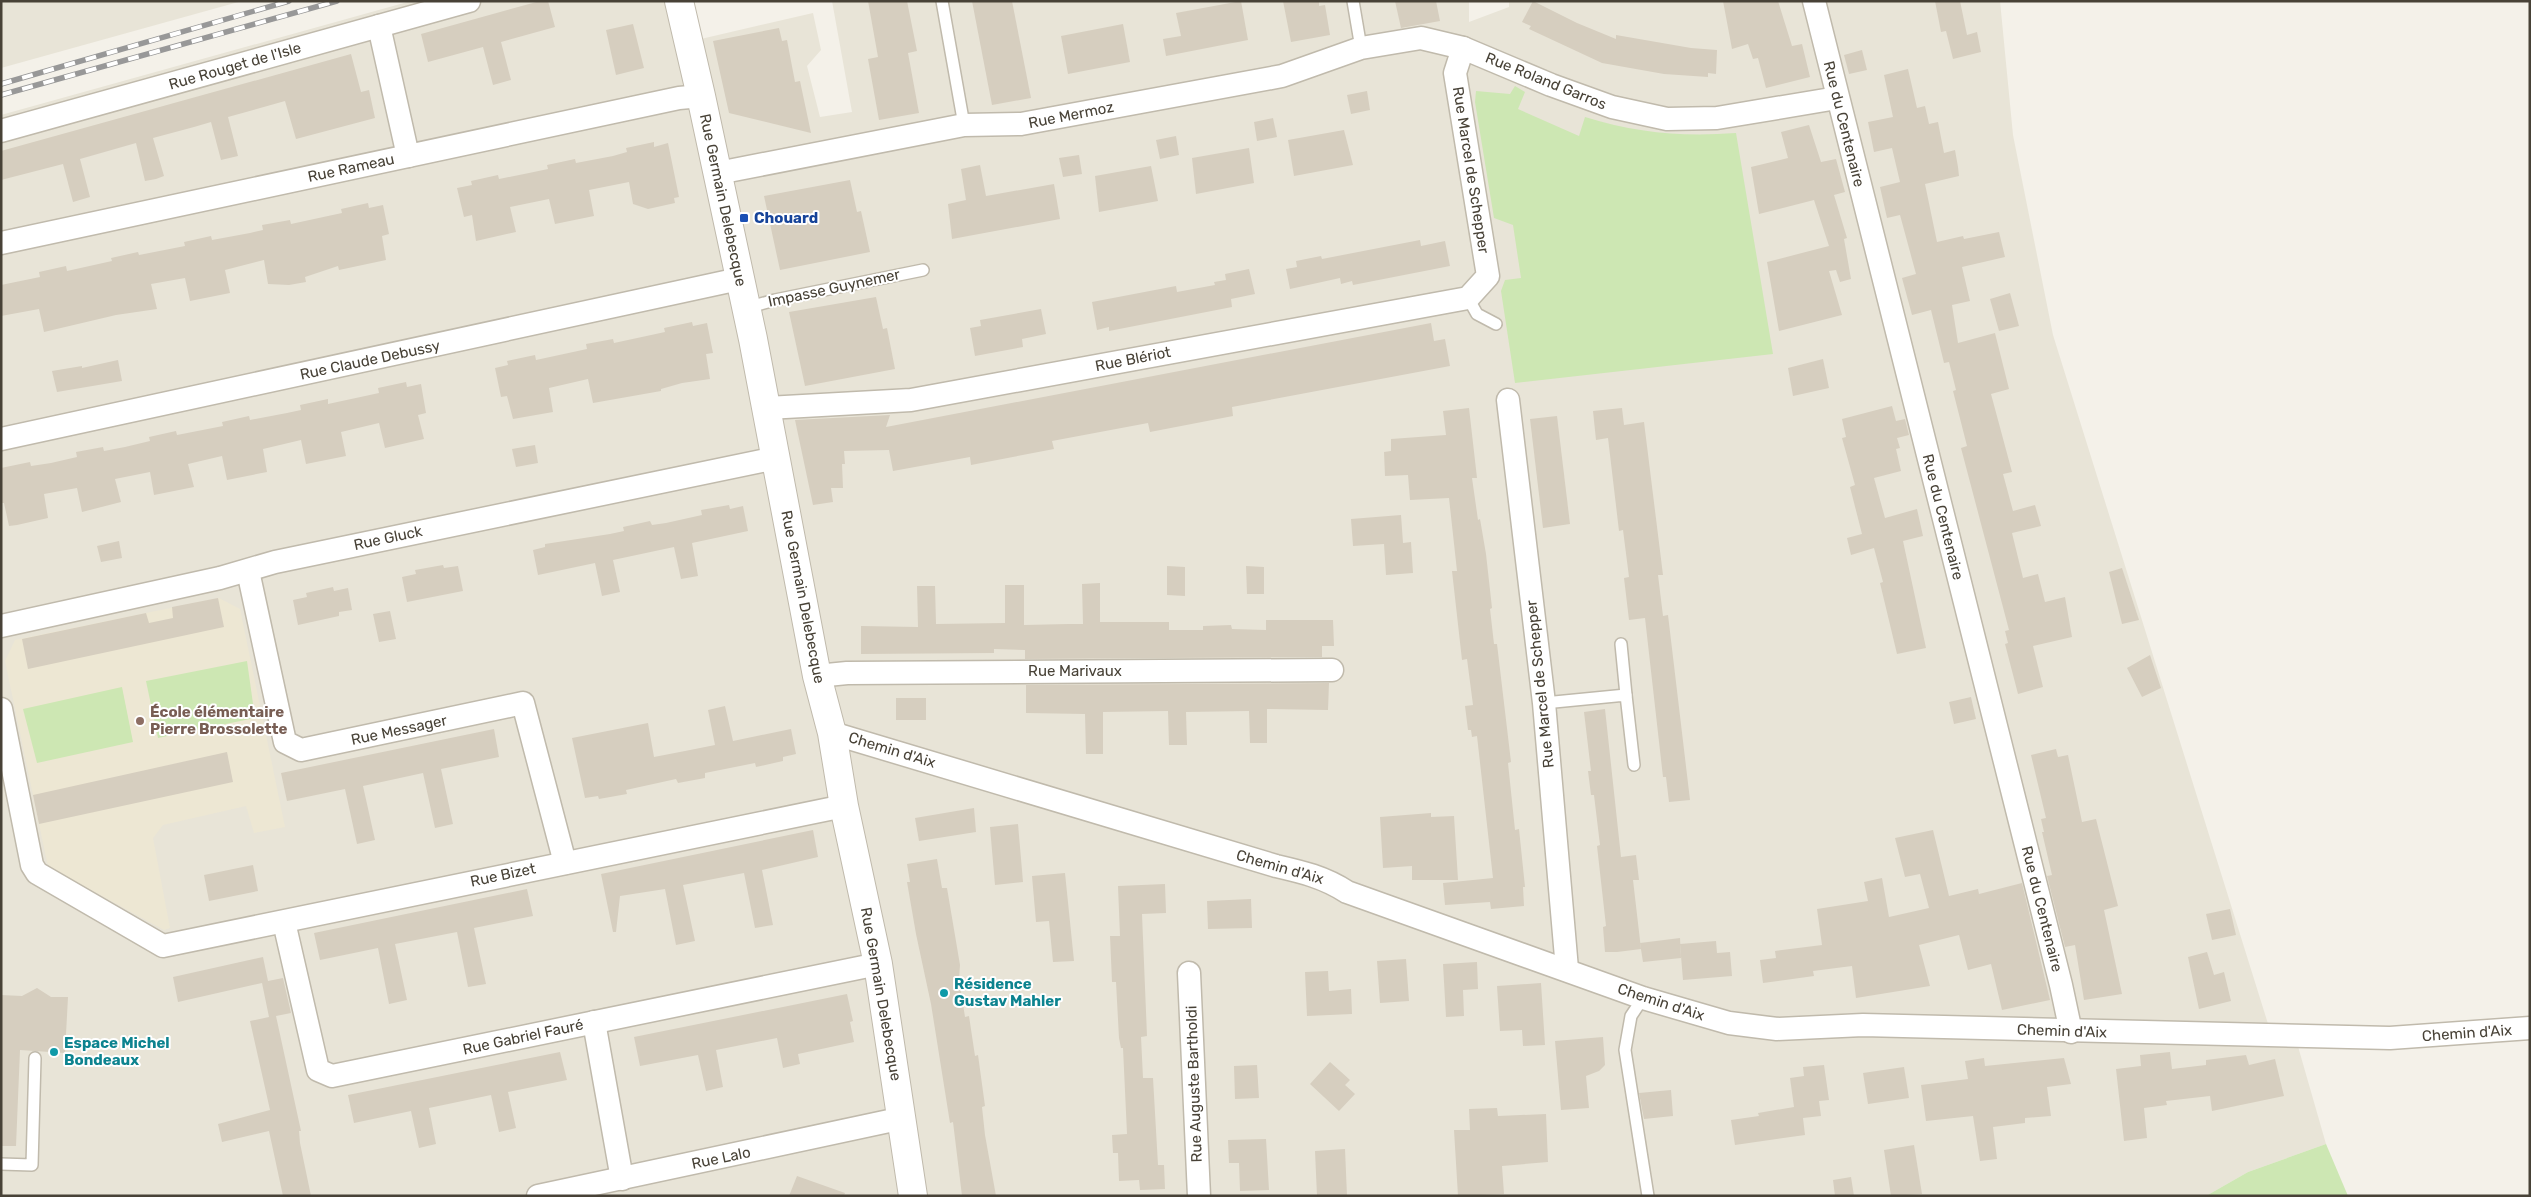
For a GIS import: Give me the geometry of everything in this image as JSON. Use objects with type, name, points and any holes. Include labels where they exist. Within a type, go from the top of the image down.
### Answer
[{"type":"street","name":"Rue Rouget de l'Isle","points":[[1,131],[469,1]]},
{"type":"street","name":"Rue Germain Delebecque","points":[[679,1],[718,173],[767,408],[817,676],[832,733],[844,806],[878,964],[903,1118],[913,1196]]},
{"type":"street","name":"Rue du Centenaire","points":[[1814,1],[2062,985],[2071,1032]]},
{"type":"street","points":[[379,26],[408,156]]},
{"type":"street","name":"Rue Mermoz","points":[[718,173],[964,125],[1021,124],[1272,77],[1361,48],[1421,38],[1463,48]]},
{"type":"street","name":"Rue Roland Garros","points":[[1463,48],[1551,85],[1603,104],[1667,119],[1717,118],[1837,98]]},
{"type":"street","name":"Rue Marcel de Schepper","points":[[1463,48],[1455,73],[1488,276],[1468,298]]},
{"type":"street","name":"Rue Rameau","points":[[1,243],[679,98],[701,96]]},
{"type":"street","name":"Rue Claude Debussy","points":[[1,439],[739,279]]},
{"type":"street","name":"Rue Blériot","points":[[767,408],[912,400],[1468,298]]},
{"type":"street","name":"Rue Marcel de Schepper","points":[[1508,400],[1544,703],[1567,970]]},
{"type":"street","name":"Rue Gluck","points":[[1,626],[248,571],[285,560],[776,458]]},
{"type":"street","name":"Rue Messager","points":[[248,571],[285,742],[301,750],[523,703],[565,863]]},
{"type":"street","name":"Rue Marivaux","points":[[817,676],[857,673],[1332,670]]},
{"type":"street","name":"Rue Bizet","points":[[1,709],[32,865],[36,873],[163,946],[844,806]]},
{"type":"street","name":"Chemin d'Aix","points":[[832,733],[1276,866],[1329,880],[1346,892],[1643,998],[1729,1024],[1777,1029],[1863,1026],[2390,1038],[2530,1028]]},
{"type":"street","name":"Rue Gabriel Fauré","points":[[284,922],[318,1070],[332,1076],[878,964]]},
{"type":"street","name":"Rue Auguste Bartholdi","points":[[1189,973],[1199,1196]]},
{"type":"street","points":[[594,1022],[622,1179]]},
{"type":"street","name":"Rue Lalo","points":[[538,1196],[903,1118]]},
{"type":"lane","points":[[942,1],[964,125]]},
{"type":"lane","points":[[1353,1],[1361,48]]},
{"type":"lane","name":"Impasse Guynemer","points":[[745,308],[775,300],[923,270]]},
{"type":"lane","points":[[1468,298],[1477,314],[1496,324]]},
{"type":"lane","points":[[1621,644],[1634,765]]},
{"type":"lane","points":[[1544,703],[1626,695]]},
{"type":"lane","points":[[1643,998],[1631,1016],[1625,1050],[1648,1196]]},
{"type":"lane","points":[[1,1164],[32,1165],[35,1058]]},
{"type":"shaded area","points":[[1,1],[242,1],[1,68]]},
{"type":"shaded area","points":[[411,1],[679,1],[688,42],[813,13],[821,50],[807,66],[820,117],[852,112],[832,1],[1469,1],[1469,22],[1509,7],[1509,1],[2000,1],[2013,135],[2053,335],[2269,1027],[2295,1036],[2326,1144],[2248,1172],[2206,1196],[1,1196],[1,115]]},
{"type":"shaded area","name":"École élémentaire Pierre Brossolette","points":[[219,598],[240,609],[285,827],[254,833],[246,806],[163,825],[153,838],[170,928],[164,930],[49,867],[5,661],[15,640]]},
{"type":"green space","points":[[1515,86],[1525,92],[1518,109],[1579,136],[1585,117],[1623,127],[1678,134],[1736,133],[1773,354],[1515,383],[1501,291],[1505,280],[1521,278],[1513,225],[1494,218],[1475,102],[1476,91],[1510,94]]},
{"type":"green space","points":[[247,661],[255,718],[158,738],[146,681]]},
{"type":"green space","points":[[122,687],[133,742],[37,763],[23,709]]},
{"type":"green space","points":[[2326,1144],[2348,1196],[2206,1196],[2248,1172]]},
{"type":"building","points":[[540,1],[548,1],[555,27],[501,42],[511,80],[493,85],[483,47],[428,62],[421,34]]},
{"type":"building","points":[[868,1],[907,1],[917,51],[908,53],[919,113],[879,120],[868,59],[878,57]]},
{"type":"building","points":[[972,1],[1012,1],[1031,98],[992,105]]},
{"type":"building","points":[[1241,1],[1248,40],[1166,56],[1163,39],[1181,36],[1176,13]]},
{"type":"building","points":[[1283,1],[1319,1],[1319,6],[1325,5],[1330,35],[1291,42]]},
{"type":"building","points":[[1395,1],[1436,1],[1440,21],[1401,28]]},
{"type":"building","points":[[1533,1],[1577,23],[1616,39],[1616,35],[1691,48],[1717,50],[1716,74],[1708,73],[1708,77],[1664,74],[1602,63],[1529,29],[1531,26],[1522,22]]},
{"type":"building","points":[[1723,1],[1778,1],[1792,46],[1802,44],[1810,77],[1766,88],[1758,58],[1753,59],[1748,44],[1732,49]]},
{"type":"building","points":[[1935,1],[1960,1],[1967,35],[1977,32],[1981,52],[1953,59],[1946,31],[1941,32]]},
{"type":"building","points":[[633,24],[644,68],[616,75],[606,30]]},
{"type":"building","points":[[1123,24],[1130,62],[1068,74],[1061,36]]},
{"type":"building","points":[[779,28],[782,41],[787,40],[795,82],[800,81],[811,133],[729,113],[713,41]]},
{"type":"building","points":[[1862,50],[1867,70],[1849,74],[1844,55]]},
{"type":"building","points":[[351,54],[361,92],[369,90],[375,118],[296,139],[285,101],[228,117],[238,156],[221,160],[211,122],[153,138],[164,176],[156,179],[145,181],[136,143],[80,159],[90,197],[73,202],[63,164],[1,180],[1,151]]},
{"type":"building","points":[[1908,69],[1917,108],[1925,106],[1929,124],[1938,122],[1944,153],[1955,150],[1958,167],[1959,176],[1925,184],[1937,242],[1963,236],[1964,239],[1999,232],[2005,257],[1962,267],[1970,301],[1952,305],[1958,343],[1995,333],[2009,389],[1991,394],[2012,472],[2003,474],[2013,511],[2035,505],[2041,526],[2012,533],[2023,578],[2038,574],[2045,602],[2065,597],[2072,637],[2033,646],[2043,687],[2018,694],[2005,644],[2008,643],[2005,631],[2009,630],[1961,448],[1967,446],[1953,391],[1956,390],[1949,362],[1944,363],[1931,310],[1912,315],[1902,278],[1916,274],[1900,215],[1887,218],[1880,187],[1900,182],[1892,148],[1874,152],[1868,122],[1893,117],[1884,75]]},
{"type":"building","points":[[1367,91],[1370,110],[1351,114],[1347,95]]},
{"type":"building","points":[[1273,118],[1277,137],[1257,141],[1254,122]]},
{"type":"building","points":[[1809,125],[1821,162],[1836,159],[1845,192],[1834,195],[1847,238],[1844,239],[1851,279],[1840,282],[1836,270],[1829,271],[1842,315],[1779,331],[1767,262],[1829,246],[1814,200],[1759,214],[1751,167],[1788,158],[1781,132]]},
{"type":"building","points":[[1344,130],[1353,165],[1294,176],[1288,140]]},
{"type":"building","points":[[1176,136],[1179,155],[1160,159],[1156,140]]},
{"type":"building","points":[[654,142],[654,147],[668,143],[679,197],[674,198],[675,203],[648,209],[633,204],[629,182],[589,190],[594,216],[555,224],[549,199],[510,207],[516,232],[476,241],[472,215],[464,217],[457,188],[472,185],[471,181],[498,175],[499,179],[548,169],[547,165],[575,159],[576,163],[613,156],[627,152],[626,148]]},
{"type":"building","points":[[1249,148],[1254,183],[1196,194],[1192,158]]},
{"type":"building","points":[[1079,155],[1082,174],[1063,177],[1059,158]]},
{"type":"building","points":[[980,165],[986,196],[1054,184],[1060,219],[952,239],[948,204],[966,200],[961,169]]},
{"type":"building","points":[[1151,166],[1158,201],[1099,212],[1095,176]]},
{"type":"building","points":[[850,180],[857,212],[861,211],[870,252],[780,270],[764,196]]},
{"type":"building","points":[[368,203],[369,208],[383,205],[389,234],[382,236],[386,260],[339,270],[338,266],[305,277],[306,282],[289,285],[268,284],[264,260],[225,270],[230,293],[190,301],[185,278],[151,284],[157,309],[116,315],[44,332],[39,309],[1,316],[1,285],[40,277],[39,272],[66,266],[67,271],[112,261],[111,258],[138,252],[139,255],[185,246],[184,242],[211,236],[212,240],[250,233],[263,230],[262,225],[290,220],[291,224],[342,213],[341,209]]},
{"type":"building","points":[[1420,240],[1421,246],[1445,241],[1450,266],[1353,285],[1352,281],[1341,284],[1340,278],[1290,289],[1286,269],[1297,267],[1296,261],[1321,256],[1322,259]]},
{"type":"building","points":[[1249,269],[1255,294],[1231,299],[1232,307],[1109,331],[1109,327],[1097,330],[1092,302],[1176,286],[1177,292],[1215,285],[1214,282],[1226,280],[1225,274]]},
{"type":"building","points":[[2010,293],[2019,326],[1999,331],[1990,299]]},
{"type":"building","points":[[876,297],[883,329],[887,328],[895,369],[805,386],[789,312]]},
{"type":"building","points":[[1041,309],[1046,334],[1022,339],[1023,347],[975,356],[970,328],[981,326],[980,320]]},
{"type":"building","points":[[692,322],[693,326],[707,323],[713,353],[706,354],[710,379],[682,383],[661,389],[661,391],[593,403],[588,379],[549,388],[553,412],[513,419],[507,396],[501,397],[495,368],[508,365],[507,361],[535,355],[536,360],[587,349],[586,344],[613,339],[614,343],[665,332],[664,328]]},
{"type":"building","points":[[1431,323],[1434,341],[1445,339],[1450,366],[1232,407],[1233,416],[1150,432],[1148,423],[1052,441],[1054,449],[971,465],[970,457],[893,471],[889,450],[844,451],[845,464],[842,464],[843,488],[831,488],[833,502],[813,505],[795,420],[890,415],[886,427]]},
{"type":"building","points":[[1823,359],[1829,388],[1793,396],[1788,368]]},
{"type":"building","points":[[118,360],[122,381],[57,392],[52,371],[82,366],[82,368]]},
{"type":"building","points":[[406,382],[407,387],[421,384],[426,413],[418,415],[424,439],[385,448],[379,423],[341,432],[346,456],[306,464],[301,440],[263,449],[267,472],[227,480],[222,456],[188,464],[194,487],[154,495],[150,472],[115,479],[121,502],[82,512],[77,488],[44,494],[48,518],[17,525],[9,526],[4,503],[1,503],[1,468],[30,462],[31,466],[51,463],[77,457],[76,452],[103,447],[104,451],[150,441],[149,437],[176,431],[177,435],[223,426],[222,422],[249,416],[250,420],[287,413],[301,410],[300,405],[328,399],[328,404],[379,393],[378,388]]},
{"type":"building","points":[[1892,406],[1896,421],[1905,419],[1909,435],[1897,438],[1900,448],[1896,449],[1901,471],[1874,478],[1885,518],[1917,509],[1923,536],[1903,541],[1926,648],[1897,654],[1880,583],[1883,582],[1874,548],[1851,555],[1847,538],[1862,534],[1850,487],[1855,485],[1842,438],[1846,437],[1842,419]]},
{"type":"building","points":[[1469,408],[1477,478],[1472,478],[1478,520],[1480,519],[1486,554],[1494,644],[1497,644],[1511,762],[1508,763],[1515,830],[1519,829],[1525,887],[1523,887],[1524,906],[1491,909],[1490,902],[1445,905],[1443,883],[1493,878],[1477,736],[1472,737],[1471,730],[1468,730],[1465,706],[1473,705],[1467,659],[1462,660],[1452,571],[1457,571],[1449,498],[1410,500],[1408,475],[1385,476],[1384,452],[1391,451],[1391,439],[1446,435],[1443,411]]},
{"type":"building","points":[[1622,408],[1624,425],[1644,422],[1663,575],[1658,575],[1663,616],[1668,615],[1690,800],[1669,802],[1666,777],[1663,777],[1645,618],[1629,620],[1624,578],[1629,577],[1623,530],[1619,531],[1608,438],[1596,440],[1593,411]]},
{"type":"building","points":[[1557,416],[1570,524],[1543,528],[1530,419]]},
{"type":"building","points":[[535,445],[538,463],[516,467],[512,449]]},
{"type":"building","points":[[729,505],[730,509],[743,506],[748,531],[692,543],[698,576],[681,579],[674,547],[613,560],[620,592],[602,596],[595,563],[538,575],[533,550],[545,547],[545,544],[624,531],[623,527],[650,521],[652,525],[666,523],[702,515],[701,510]]},
{"type":"building","points":[[1401,515],[1403,543],[1411,542],[1413,573],[1386,575],[1384,544],[1353,546],[1351,519]]},
{"type":"building","points":[[119,541],[122,558],[101,562],[97,546]]},
{"type":"building","points":[[443,565],[444,568],[458,566],[463,591],[407,602],[402,577],[416,574],[415,570]]},
{"type":"building","points":[[1167,566],[1185,567],[1185,596],[1167,595]]},
{"type":"building","points":[[1246,566],[1264,567],[1264,594],[1247,594]]},
{"type":"building","points":[[2122,568],[2139,620],[2122,624],[2109,572]]},
{"type":"building","points":[[1100,583],[1100,622],[1169,622],[1169,630],[1203,630],[1203,626],[1231,625],[1232,629],[1266,630],[1266,620],[1333,620],[1334,646],[1322,646],[1322,657],[1025,659],[1025,650],[994,649],[994,653],[861,654],[861,626],[918,627],[917,586],[935,586],[936,624],[1005,623],[1005,585],[1024,585],[1024,625],[1083,624],[1082,584]]},
{"type":"building","points":[[333,587],[334,591],[348,588],[352,610],[339,612],[339,616],[298,625],[293,600],[307,597],[306,593]]},
{"type":"building","points":[[218,598],[224,627],[28,669],[22,639],[146,613],[149,623],[173,618],[172,607]]},
{"type":"building","points":[[390,611],[396,639],[379,642],[373,614]]},
{"type":"building","points":[[2150,655],[2161,688],[2142,697],[2127,668]]},
{"type":"building","points":[[1329,683],[1328,710],[1267,709],[1267,743],[1250,743],[1249,711],[1186,712],[1187,745],[1169,745],[1168,711],[1103,712],[1103,754],[1086,754],[1085,714],[1026,713],[1026,685]]},
{"type":"building","points":[[1971,697],[1976,719],[1954,724],[1949,702]]},
{"type":"building","points":[[896,698],[926,698],[926,720],[896,720]]},
{"type":"building","points":[[725,706],[733,741],[791,729],[796,754],[783,757],[783,761],[756,767],[755,763],[705,773],[705,778],[678,783],[676,779],[626,790],[627,794],[599,799],[598,796],[585,798],[572,738],[648,723],[654,757],[715,745],[708,710]]},
{"type":"building","points":[[1605,709],[1621,857],[1636,855],[1639,880],[1633,880],[1641,949],[1617,952],[1605,952],[1603,927],[1606,926],[1597,846],[1600,845],[1594,795],[1591,795],[1588,771],[1591,771],[1584,712]]},
{"type":"building","points":[[494,729],[499,757],[441,769],[453,824],[435,828],[423,773],[363,786],[375,840],[357,844],[345,789],[287,801],[281,773]]},
{"type":"building","points":[[2056,749],[2058,757],[2068,755],[2082,822],[2096,819],[2118,906],[2104,910],[2122,994],[2084,1000],[2075,945],[2065,947],[2047,876],[2052,875],[2042,832],[2044,832],[2041,819],[2046,818],[2031,755]]},
{"type":"building","points":[[227,752],[233,782],[39,824],[33,795]]},
{"type":"building","points":[[974,808],[976,832],[919,841],[915,818]]},
{"type":"building","points":[[1431,813],[1431,817],[1454,816],[1458,880],[1412,880],[1412,866],[1383,868],[1380,817]]},
{"type":"building","points":[[1018,824],[1023,882],[995,885],[990,827]]},
{"type":"building","points":[[813,830],[818,857],[762,870],[773,925],[755,928],[744,873],[683,885],[695,941],[676,945],[665,889],[620,896],[616,932],[613,932],[601,874]]},
{"type":"building","points":[[1933,830],[1949,896],[1978,889],[1979,894],[2022,883],[2050,1000],[2002,1010],[1991,964],[1968,970],[1959,935],[1919,945],[1930,986],[1856,998],[1852,966],[1813,971],[1814,976],[1763,983],[1760,960],[1776,958],[1775,951],[1822,945],[1817,909],[1868,901],[1864,882],[1882,878],[1889,917],[1929,908],[1920,874],[1905,877],[1895,838]]},
{"type":"building","name":"Résidence Gustav Mahler","points":[[937,859],[942,888],[947,888],[960,965],[959,979],[965,1017],[969,1016],[975,1056],[978,1055],[985,1106],[982,1107],[985,1135],[996,1196],[962,1196],[953,1122],[950,1123],[931,1004],[916,934],[907,882],[910,882],[907,864]]},
{"type":"building","points":[[253,865],[258,891],[209,901],[204,875]]},
{"type":"building","points":[[1065,873],[1074,961],[1053,962],[1049,921],[1036,922],[1032,876]]},
{"type":"building","points":[[1165,884],[1166,913],[1142,914],[1147,1036],[1141,1037],[1143,1078],[1153,1078],[1158,1165],[1164,1165],[1165,1189],[1140,1190],[1139,1180],[1119,1181],[1118,1153],[1113,1153],[1112,1135],[1127,1134],[1123,1048],[1121,1048],[1119,1038],[1116,982],[1112,982],[1110,936],[1120,936],[1118,886]]},
{"type":"building","points":[[527,889],[533,916],[474,928],[486,984],[468,987],[457,932],[395,944],[407,1000],[389,1004],[378,948],[320,960],[314,933]]},
{"type":"building","points":[[1251,899],[1252,928],[1208,929],[1207,901]]},
{"type":"building","points":[[2230,909],[2236,935],[2212,940],[2206,914]]},
{"type":"building","points":[[1680,938],[1681,958],[1643,962],[1640,943]]},
{"type":"building","points":[[1716,941],[1717,953],[1730,952],[1732,976],[1683,980],[1680,944]]},
{"type":"building","points":[[2207,952],[2214,975],[2224,972],[2231,1001],[2199,1009],[2188,957]]},
{"type":"building","points":[[263,957],[268,981],[283,978],[291,1013],[276,1016],[301,1131],[299,1131],[300,1143],[311,1196],[283,1196],[269,1131],[222,1142],[218,1124],[270,1110],[250,1021],[269,1017],[262,983],[178,1002],[173,977]]},
{"type":"building","points":[[1406,959],[1409,1001],[1380,1003],[1377,961]]},
{"type":"building","points":[[1477,962],[1478,989],[1463,990],[1464,1016],[1446,1017],[1443,964]]},
{"type":"building","points":[[1328,971],[1329,991],[1351,989],[1352,1014],[1307,1016],[1305,972]]},
{"type":"building","points":[[1541,983],[1545,1045],[1523,1046],[1522,1030],[1500,1031],[1497,986]]},
{"type":"building","name":"Espace Michel Bondeaux","points":[[37,988],[51,997],[68,997],[65,1053],[20,1050],[16,1146],[1,1146],[1,995],[22,996]]},
{"type":"building","points":[[847,994],[853,1021],[850,1022],[854,1042],[798,1054],[800,1064],[783,1068],[777,1038],[716,1050],[723,1087],[706,1091],[698,1055],[640,1066],[634,1037]]},
{"type":"building","points":[[1603,1037],[1605,1065],[1599,1071],[1586,1076],[1589,1108],[1561,1110],[1555,1041]]},
{"type":"building","points":[[560,1052],[567,1080],[508,1092],[516,1128],[499,1132],[491,1095],[429,1108],[436,1144],[419,1148],[411,1111],[354,1123],[348,1095]]},
{"type":"building","points":[[2170,1052],[2172,1069],[2206,1065],[2206,1060],[2246,1055],[2249,1065],[2275,1059],[2284,1096],[2212,1111],[2210,1096],[2166,1101],[2167,1105],[2144,1108],[2147,1138],[2124,1141],[2116,1069],[2141,1066],[2140,1055]]},
{"type":"building","points":[[1984,1058],[1985,1066],[2064,1058],[2071,1084],[2047,1087],[2051,1116],[2025,1118],[2025,1123],[1993,1127],[1997,1159],[1980,1161],[1973,1116],[1926,1121],[1921,1085],[1968,1079],[1965,1061]]},
{"type":"building","points":[[1330,1062],[1350,1080],[1345,1085],[1355,1094],[1339,1111],[1310,1084]]},
{"type":"building","points":[[1257,1065],[1259,1098],[1235,1099],[1234,1066]]},
{"type":"building","points":[[1824,1065],[1829,1100],[1819,1101],[1821,1116],[1803,1118],[1805,1135],[1735,1145],[1731,1120],[1759,1116],[1758,1113],[1794,1107],[1790,1078],[1804,1076],[1803,1067]]},
{"type":"building","points":[[1904,1067],[1909,1098],[1868,1104],[1863,1073]]},
{"type":"building","points":[[1671,1090],[1673,1116],[1644,1119],[1639,1093]]},
{"type":"building","points":[[1497,1108],[1498,1116],[1546,1114],[1548,1162],[1502,1166],[1504,1194],[1458,1196],[1454,1130],[1470,1130],[1469,1109]]},
{"type":"building","points":[[1266,1139],[1269,1190],[1240,1191],[1239,1163],[1229,1163],[1228,1140]]},
{"type":"building","points":[[1914,1145],[1922,1194],[1891,1196],[1884,1150]]},
{"type":"building","points":[[1345,1149],[1347,1196],[1317,1196],[1315,1151]]},
{"type":"building","points":[[797,1176],[845,1193],[844,1196],[789,1196]]},
{"type":"building","points":[[1851,1177],[1854,1196],[1835,1196],[1833,1180]]},
{"type":"railway","points":[[1,84],[289,1]]},
{"type":"railway","points":[[1,95],[337,1]]},
{"type":"place","name":"Chouard","points":[[744,218]]},
{"type":"place","name":"École élémentaire Pierre Brossolette","points":[[140,721]]},
{"type":"place","name":"Résidence Gustav Mahler","points":[[944,993]]},
{"type":"place","name":"Espace Michel Bondeaux","points":[[54,1052]]}]
